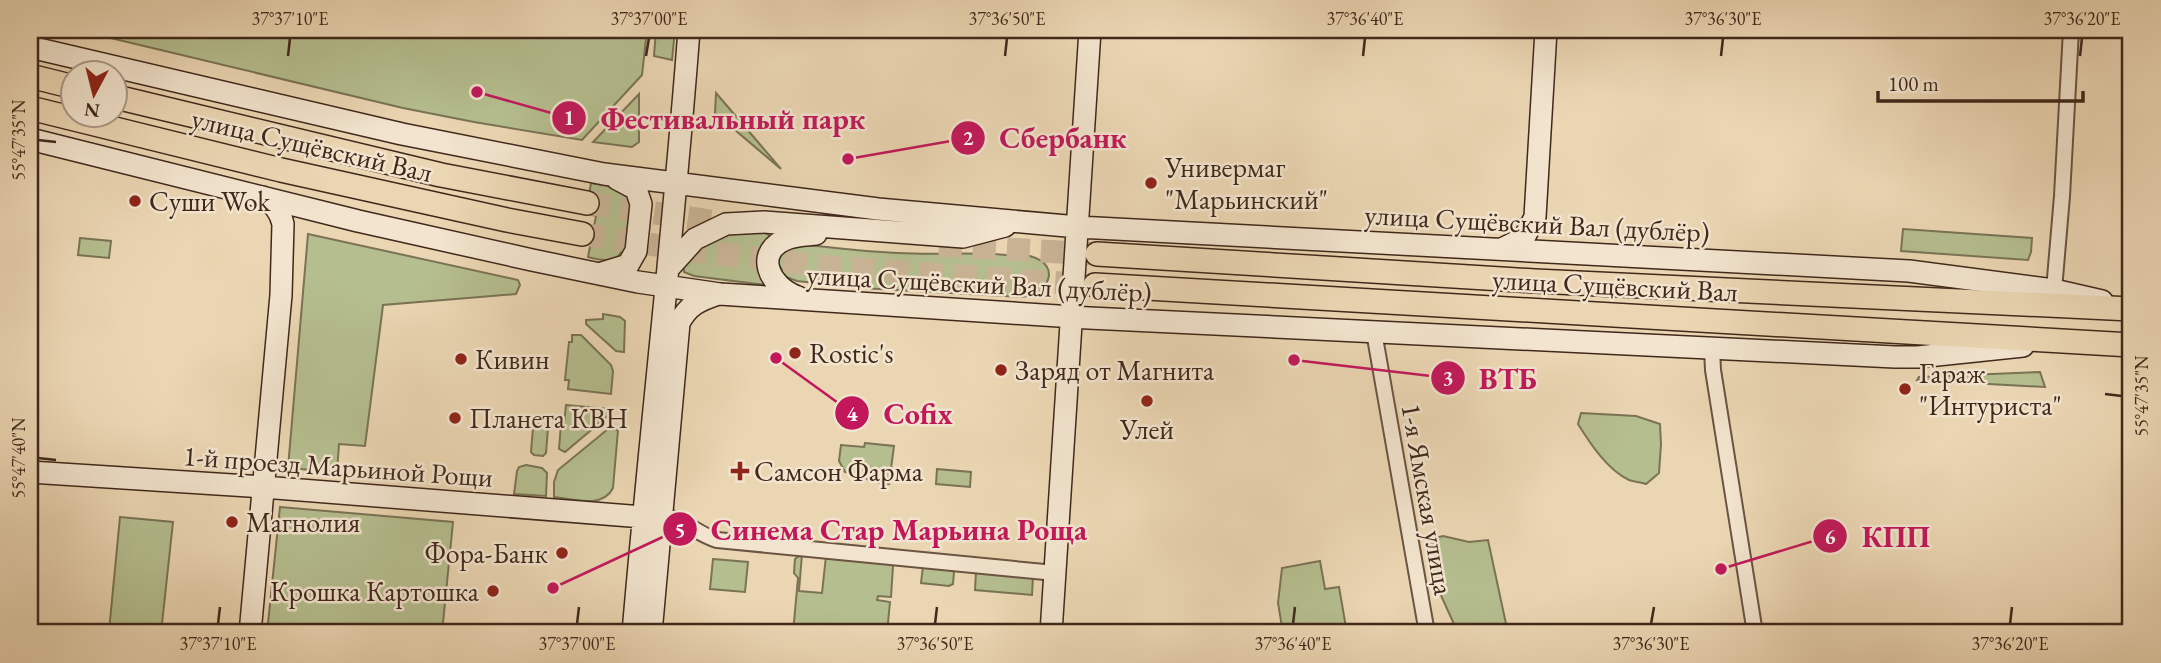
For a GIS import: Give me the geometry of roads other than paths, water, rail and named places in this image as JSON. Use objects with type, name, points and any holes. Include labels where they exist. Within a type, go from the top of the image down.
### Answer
[{"type":"main road","points":[[651,633],[652,517],[667,277],[689,30]]},
{"type":"main road","points":[[1051,633],[1090,30]]},
{"type":"main road","points":[[1502,249],[1524,238],[1535,217],[1546,30]]},
{"type":"main road","name":"улица Сущёвский Вал (дублёр)","points":[[30,47],[402,134],[604,174],[878,209],[1078,227],[1909,271],[2054,290],[2131,308]]},
{"type":"main road","points":[[30,76],[60,84]]},
{"type":"main road","name":"улица Сущёвский Вал","points":[[130,100],[441,175],[587,203]]},
{"type":"main road","name":"улица Сущёвский Вал","points":[[30,108],[294,173],[582,234]]},
{"type":"main road","name":"улица Сущёвский Вал (дублёр)","points":[[30,139],[358,221],[600,274],[667,277],[720,294],[1070,317],[1918,357],[2067,341]]},
{"type":"main road","points":[[600,274],[628,265],[633,258],[641,204],[636,188],[604,174]]},
{"type":"main road","points":[[250,633],[281,295],[283,224],[274,205],[251,193]]},
{"type":"main road","points":[[1535,217],[1545,239],[1566,252]]},
{"type":"main road","points":[[667,277],[695,239],[726,224],[764,222],[963,237],[1020,222]]},
{"type":"main road","points":[[827,302],[786,293],[769,273],[770,253],[776,245],[789,238],[848,229]]},
{"type":"main road","name":"улица Сущёвский Вал","points":[[1097,254],[1535,281],[2131,308]]},
{"type":"main road","name":"улица Сущёвский Вал","points":[[1095,285],[2131,345]]},
{"type":"main road","points":[[633,633],[679,323],[690,306],[720,294]]},
{"type":"main road","name":"1-й проезд Марьиной Рощи","points":[[30,472],[652,517]]},
{"type":"street","points":[[2054,290],[2071,30]]},
{"type":"street","name":"1-я Ямская улица","points":[[1374,332],[1427,633]]},
{"type":"street","points":[[1712,348],[1713,370],[1755,633]]},
{"type":"street","points":[[652,517],[674,518],[687,523],[708,538],[717,540],[1055,573]]},
{"type":"tunnel","points":[[587,203],[738,225]]},
{"type":"tunnel","points":[[582,234],[830,267],[1094,285]]},
{"type":"tunnel","points":[[939,245],[1094,254]]},
{"type":"place","name":"Фестивальный парк","points":[[477,92]]},
{"type":"place","name":"Сбербанк","points":[[848,159]]},
{"type":"place","name":"Универмаг \"Марьинский\"","points":[[1151,183]]},
{"type":"place","name":"Суши Wok","points":[[135,201]]},
{"type":"place","name":"Rostic's","points":[[795,353]]},
{"type":"place","name":"Cofix","points":[[776,358]]},
{"type":"place","name":"Кивин","points":[[461,359]]},
{"type":"place","name":"ВТБ","points":[[1294,360]]},
{"type":"place","name":"Заряд от Магнита","points":[[1001,370]]},
{"type":"place","name":"Гараж \"Интуриста\"","points":[[1905,389]]},
{"type":"place","name":"Улей","points":[[1147,401]]},
{"type":"place","name":"Планета КВН","points":[[455,418]]},
{"type":"place","name":"Самсон Фарма","points":[[740,471]]},
{"type":"place","name":"Магнолия","points":[[232,522]]},
{"type":"place","name":"Фора-Банк","points":[[562,553]]},
{"type":"place","name":"КПП","points":[[1721,569]]},
{"type":"place","name":"Синема Стар Марьина Роща","points":[[553,588]]},
{"type":"place","name":"Крошка Картошка","points":[[493,591]]}]
